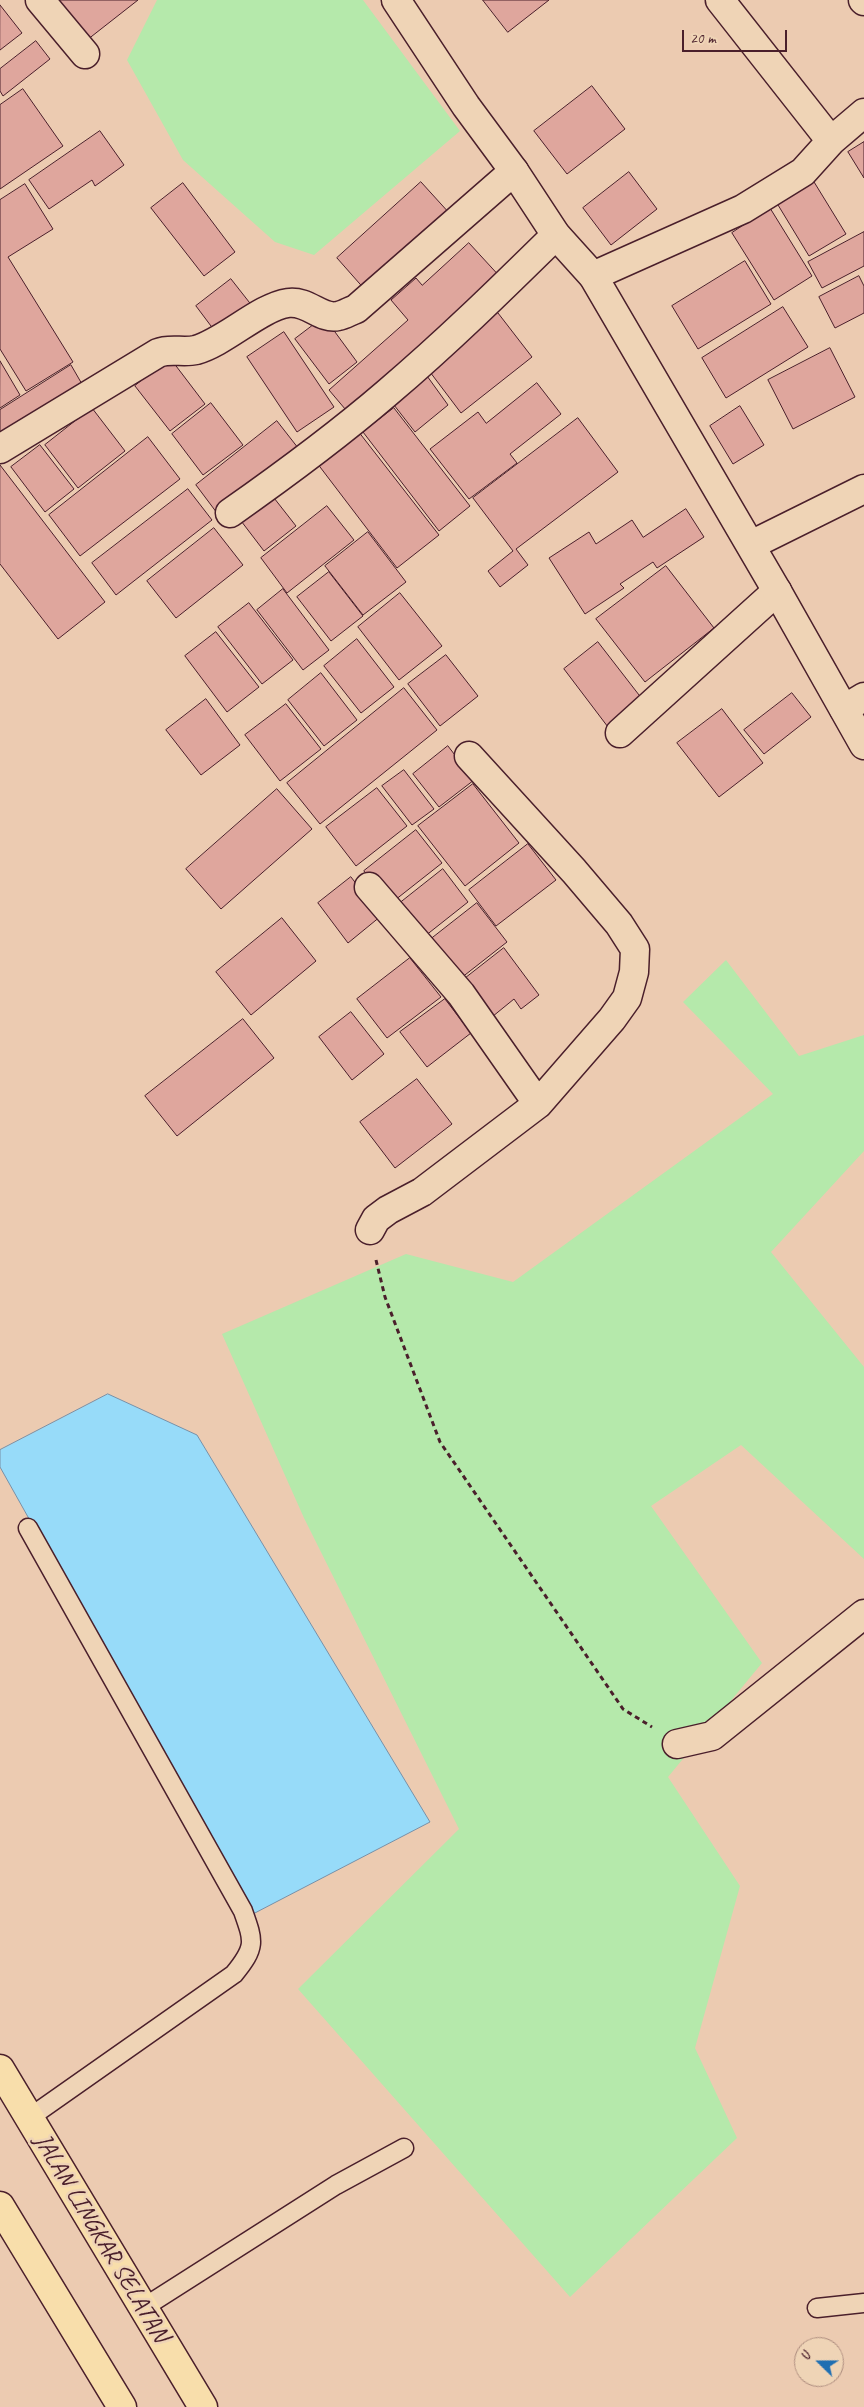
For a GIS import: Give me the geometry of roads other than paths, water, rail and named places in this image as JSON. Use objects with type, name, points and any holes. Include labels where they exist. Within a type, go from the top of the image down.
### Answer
[{"type":"highway","name":"JALAN LINGKAR SELATAN","points":[[0,2070],[203,2407]]},
{"type":"highway","points":[[0,2206],[122,2407]]},
{"type":"street","points":[[40,0],[85,54]]},
{"type":"street","points":[[396,0],[466,106],[514,171],[556,235],[592,276],[777,591],[854,703],[864,745]]},
{"type":"street","points":[[720,0],[832,141]]},
{"type":"street","points":[[592,276],[743,209],[803,172],[832,141],[864,113]]},
{"type":"street","points":[[0,449],[158,353],[185,352],[204,346],[278,305],[299,302],[330,316],[337,316],[356,309],[514,171]]},
{"type":"street","points":[[230,513],[323,446],[387,393],[446,342],[556,235]]},
{"type":"street","points":[[751,545],[864,489]]},
{"type":"street","points":[[620,733],[777,591]]},
{"type":"street","points":[[370,1230],[376,1220],[388,1210],[422,1192],[538,1104],[612,1019],[627,998],[634,972],[635,949],[619,924],[574,871],[469,756]]},
{"type":"street","points":[[369,887],[460,994],[538,1104]]},
{"type":"street","points":[[677,1744],[712,1736],[864,1614]]},
{"type":"lane","points":[[28,1528],[243,1911],[253,1937],[249,1956],[234,1974],[29,2118]]},
{"type":"lane","points":[[143,2308],[336,2186],[404,2148]]},
{"type":"lane","points":[[817,2308],[864,2303]]},
{"type":"water","points":[[108,1394],[197,1435],[430,1822],[251,1915],[0,1467],[0,1450]]}]
